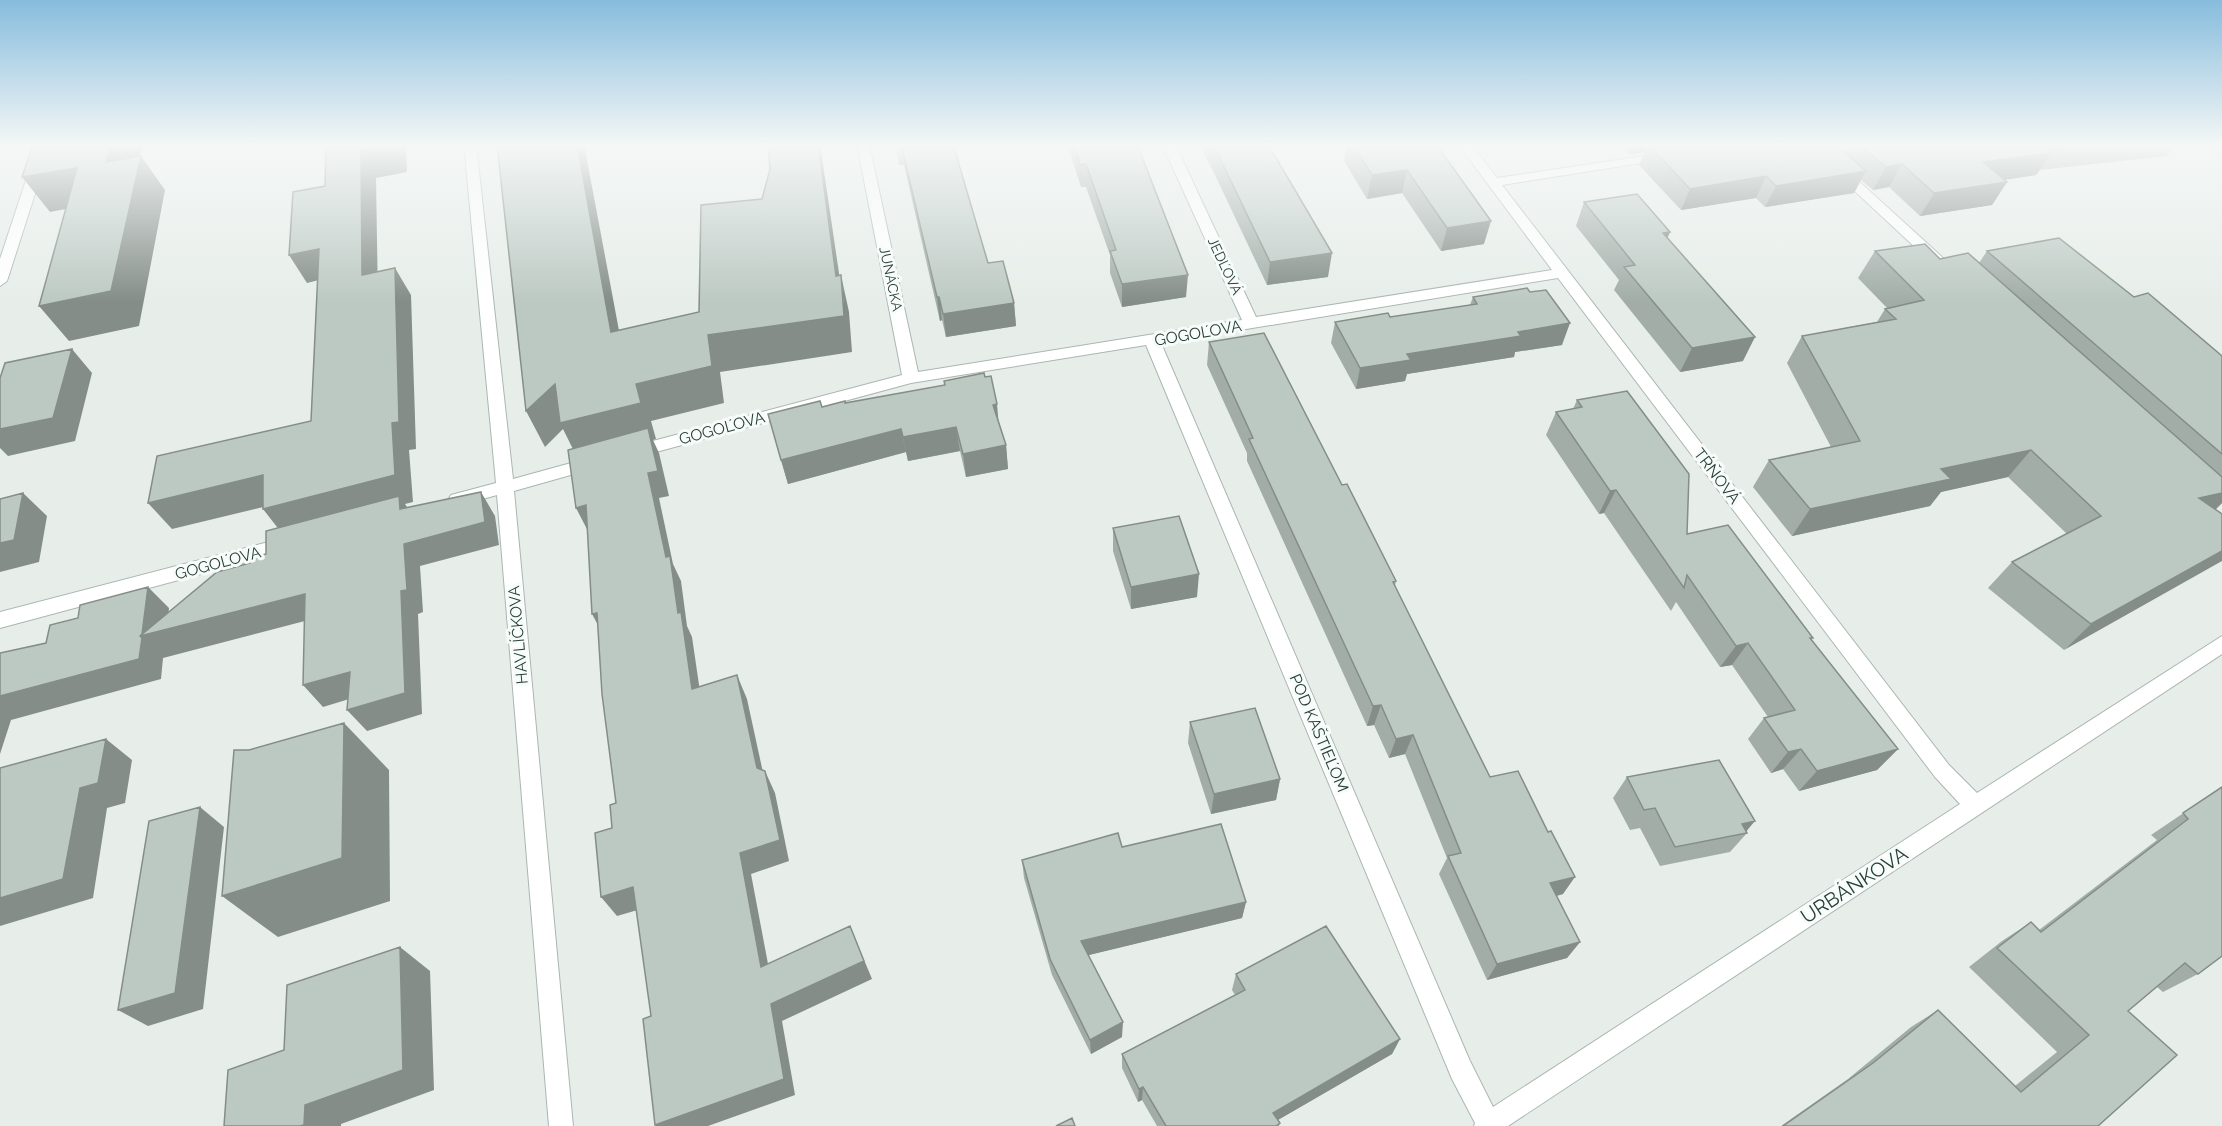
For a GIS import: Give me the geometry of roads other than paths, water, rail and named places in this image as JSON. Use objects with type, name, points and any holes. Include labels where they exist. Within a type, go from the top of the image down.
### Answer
[{"type":"street","points":[[0,281],[28,197]]},
{"type":"street","name":"HAVLÍČKOVA","points":[[475,197],[505,487],[561,1126]]},
{"type":"street","name":"JUNÁCKA","points":[[874,197],[911,378]]},
{"type":"street","name":"JEDĽOVÁ","points":[[1192,197],[1251,324]]},
{"type":"street","name":"TŔŇOVÁ","points":[[1505,197],[1942,771],[1975,805]]},
{"type":"street","points":[[1868,197],[1948,270]]},
{"type":"street","name":"GOGOĽOVA","points":[[438,505],[911,378],[1562,273]]},
{"type":"street","name":"POD KAŠTIEĽOM","points":[[1152,340],[1461,1071],[1487,1125]]},
{"type":"street","name":"GOGOĽOVA","points":[[0,620],[300,541]]},
{"type":"street","name":"URBÁNKOVA","points":[[1487,1125],[2222,644]]}]
